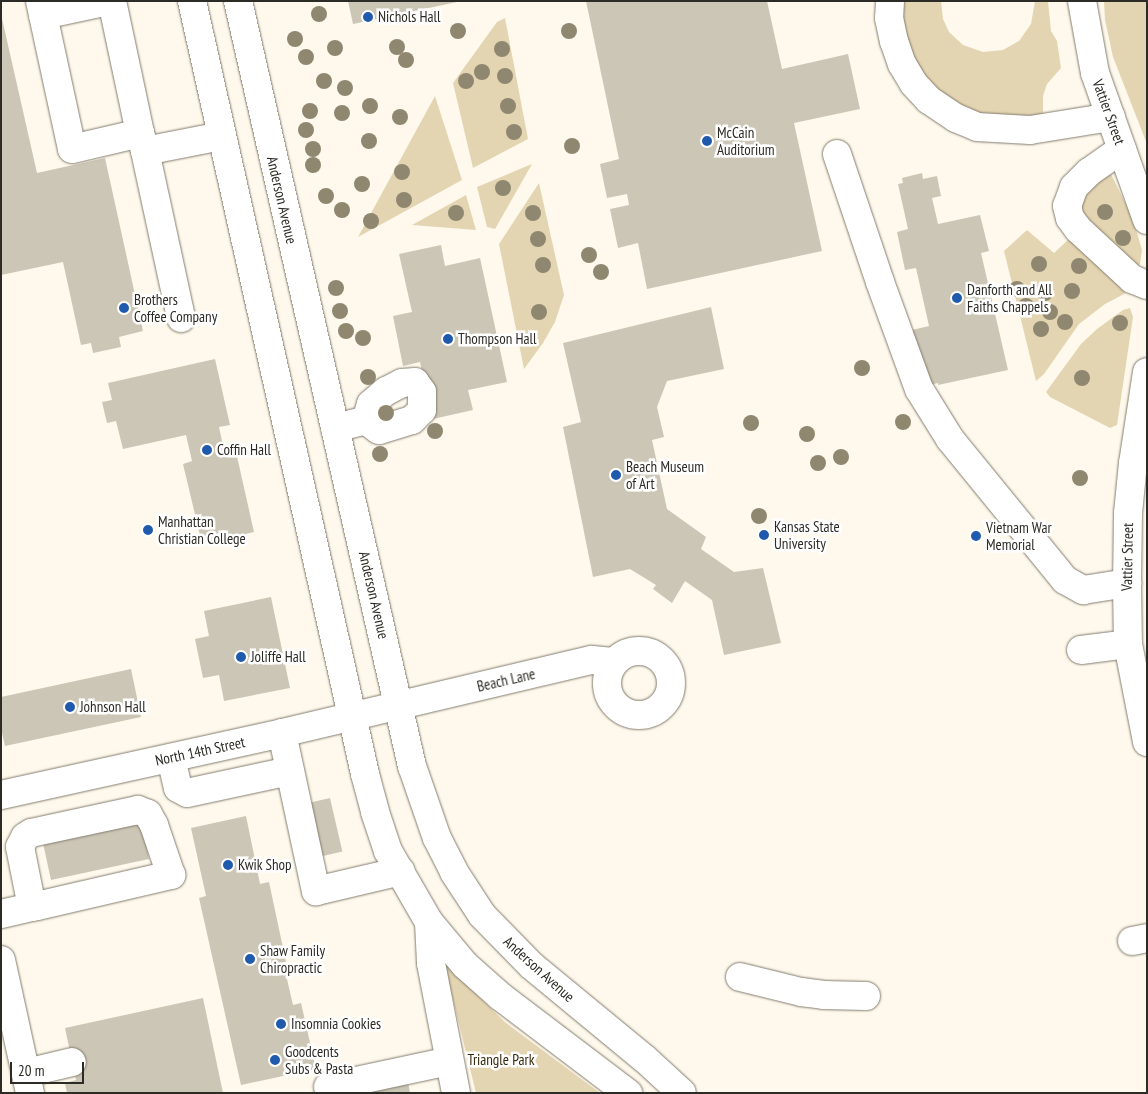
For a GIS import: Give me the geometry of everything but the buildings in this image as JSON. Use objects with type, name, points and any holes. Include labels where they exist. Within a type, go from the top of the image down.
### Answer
[{"type":"main road","points":[[181,318],[142,142],[111,1],[42,8],[72,149],[142,142],[222,136]]},
{"type":"main road","points":[[192,1],[352,716],[375,812],[388,850],[429,922],[465,965],[500,996],[628,1093]]},
{"type":"main road","name":"Anderson Avenue","points":[[238,1],[412,766],[437,838],[454,872],[482,916],[532,966],[645,1059],[682,1093]]},
{"type":"main road","points":[[890,1],[889,18],[902,64],[914,84],[929,100],[956,118],[977,127],[1030,130],[1111,117]]},
{"type":"main road","name":"Vattier Street","points":[[1082,1],[1095,73],[1147,220]]},
{"type":"main road","points":[[1122,149],[1089,172],[1074,187],[1067,206],[1070,218],[1078,229],[1132,279],[1147,285]]},
{"type":"main road","points":[[837,154],[880,282],[919,389],[950,438],[1065,580],[1083,590],[1127,583]]},
{"type":"main road","name":"Vattier Street","points":[[1147,372],[1140,464],[1128,513],[1127,583],[1128,644],[1147,742]]},
{"type":"main road","points":[[335,428],[366,420]]},
{"type":"main road","points":[[1081,650],[1128,644]]},
{"type":"main road","name":"Beach Lane","points":[[399,704],[592,660],[613,662]]},
{"type":"main road","name":"North 14th Street","points":[[1,795],[282,733],[399,704]]},
{"type":"main road","points":[[282,733],[316,891],[401,871]]},
{"type":"main road","points":[[171,758],[178,788],[187,793],[290,771]]},
{"type":"main road","points":[[1,914],[32,907],[171,875],[154,824],[148,814],[138,810],[31,833],[24,837],[20,847],[32,907]]},
{"type":"main road","points":[[429,922],[431,963],[456,1093]]},
{"type":"main road","points":[[1,960],[28,1083],[72,1062]]},
{"type":"main road","points":[[740,977],[801,992],[824,995],[866,996]]},
{"type":"main road","points":[[328,1087],[449,1061]]},
{"type":"green space","points":[[901,1],[941,1],[943,19],[949,32],[963,45],[983,52],[1003,50],[1019,41],[1031,24],[1035,1],[1048,1],[1051,31],[1057,41],[1061,68],[1047,84],[1043,96],[1043,115],[1019,118],[982,115],[969,111],[940,93],[919,68],[906,40]]},
{"type":"green space","points":[[1104,1],[1147,1],[1147,144],[1113,57],[1105,20]]},
{"type":"green space","points":[[505,18],[528,139],[473,168],[453,83],[497,22]]},
{"type":"green space","points":[[435,96],[462,180],[358,237]]},
{"type":"green space","points":[[532,164],[495,229],[487,227],[477,187]]},
{"type":"green space","points":[[1111,174],[1133,219],[1142,250],[1140,264],[1136,267],[1084,216],[1079,197],[1102,175]]},
{"type":"green space","points":[[539,183],[564,295],[555,322],[543,343],[524,369],[499,244]]},
{"type":"green space","points":[[466,195],[476,230],[412,225]]},
{"type":"green space","points":[[1027,230],[1054,253],[1069,239],[1126,293],[1105,304],[1079,324],[1044,374],[1036,381],[1004,251]]},
{"type":"green space","points":[[1130,308],[1133,317],[1117,425],[1110,428],[1050,397],[1046,392],[1081,344],[1097,329],[1123,310]]},
{"type":"green space","name":"Triangle Park","points":[[444,963],[506,1023],[600,1093],[476,1093]]},
{"type":"place","name":"Nichols Hall","points":[[368,17]]},
{"type":"place","name":"McCain Auditorium","points":[[707,141]]},
{"type":"place","name":"Danforth and All Faiths Chappels","points":[[957,298]]},
{"type":"place","name":"Brothers Coffee Company","points":[[124,308]]},
{"type":"place","name":"Thompson Hall","points":[[448,339]]},
{"type":"place","name":"Coffin Hall","points":[[207,450]]},
{"type":"place","name":"Beach Museum of Art","points":[[616,475]]},
{"type":"place","name":"Manhattan Christian College","points":[[148,530]]},
{"type":"place","name":"Kansas State University","points":[[764,535]]},
{"type":"place","name":"Vietnam War Memorial","points":[[976,536]]},
{"type":"place","name":"Joliffe Hall","points":[[241,657]]},
{"type":"place","name":"Johnson Hall","points":[[70,707]]},
{"type":"place","name":"Kwik Shop","points":[[228,865]]},
{"type":"place","name":"Shaw Family Chiropractic","points":[[250,959]]},
{"type":"place","name":"Insomnia Cookies","points":[[281,1024]]},
{"type":"place","name":"Goodcents Subs & Pasta","points":[[275,1060]]}]
